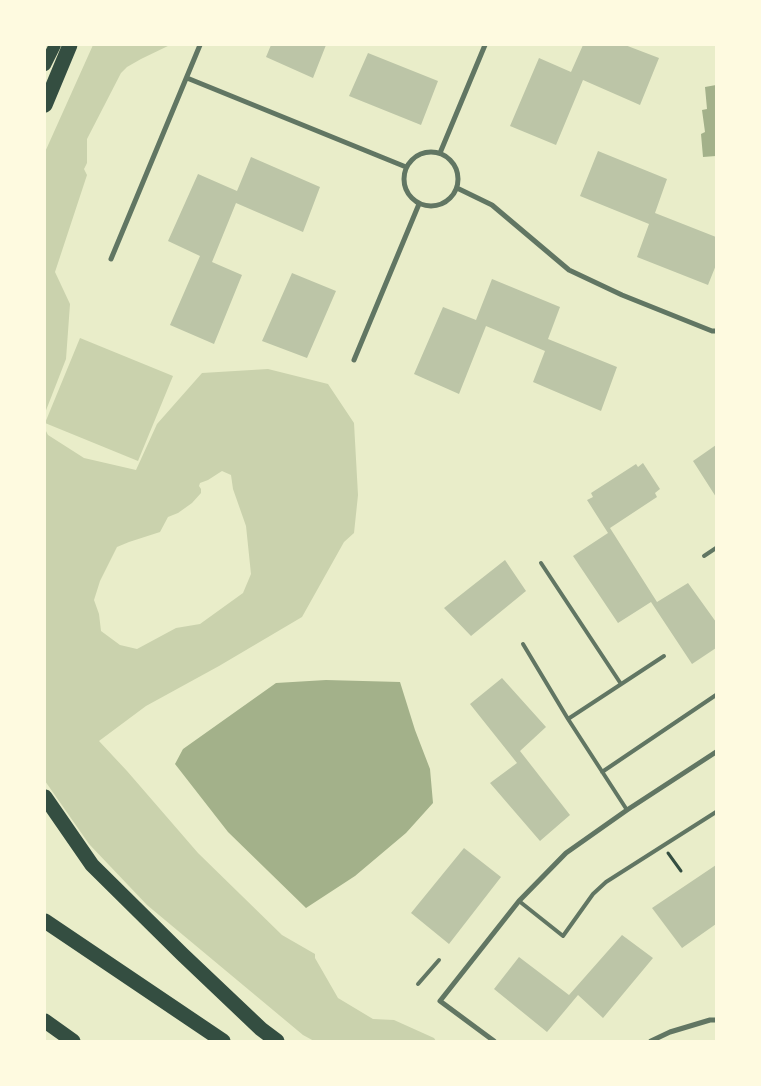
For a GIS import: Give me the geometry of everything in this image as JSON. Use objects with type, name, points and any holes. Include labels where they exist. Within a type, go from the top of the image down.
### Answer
[{"type":"highway","points":[[45,105],[70,45]]},
{"type":"highway","points":[[45,797],[92,865],[182,954],[261,1029],[277,1041]]},
{"type":"highway","points":[[45,921],[223,1041]]},
{"type":"highway","points":[[45,1021],[73,1041]]},
{"type":"main road","points":[[45,65],[55,45]]},
{"type":"street","points":[[111,259],[200,45]]},
{"type":"street","points":[[440,153],[486,45]]},
{"type":"street","points":[[187,78],[406,167]]},
{"type":"street","points":[[424,152],[440,153],[454,163],[459,179],[457,188],[453,196],[437,206],[418,204],[407,192],[404,184],[406,167],[411,160],[424,152]]},
{"type":"street","points":[[457,188],[492,205],[569,270],[631,298],[716,331]]},
{"type":"street","points":[[354,360],[418,204]]},
{"type":"street","points":[[494,1041],[440,1001],[519,901],[566,853],[627,810],[716,752]]},
{"type":"street","points":[[650,1041],[670,1032],[710,1020],[716,1020]]},
{"type":"lane","points":[[704,556],[716,548]]},
{"type":"lane","points":[[541,563],[621,684]]},
{"type":"lane","points":[[524,644],[568,718],[627,810]]},
{"type":"lane","points":[[568,718],[664,656]]},
{"type":"lane","points":[[602,772],[716,695]]},
{"type":"lane","points":[[519,901],[563,936],[593,894],[606,882],[716,812]]},
{"type":"lane","points":[[418,984],[438,960]]},
{"type":"path","points":[[662,846],[681,871]]},
{"type":"shaded area","points":[[93,45],[170,45],[127,67],[121,73],[87,139],[87,163],[84,169],[87,175],[55,272],[70,304],[66,359],[45,413],[45,152]]},
{"type":"shaded area","points":[[716,85],[716,156],[703,157],[701,134],[705,132],[702,110],[707,109],[705,87]]},
{"type":"shaded area","points":[[80,338],[173,376],[138,461],[45,423]]},
{"type":"shaded area","points":[[268,369],[328,384],[354,423],[358,495],[354,533],[344,542],[302,617],[146,706],[99,741],[198,853],[282,935],[315,954],[315,958],[338,998],[373,1019],[394,1020],[434,1038],[436,1041],[314,1041],[303,1035],[147,905],[89,844],[45,781],[45,429],[48,435],[84,458],[136,470],[157,424],[202,373]],"holes":[[[222,471],[231,475],[233,489],[246,526],[251,574],[243,593],[200,624],[176,628],[137,649],[120,645],[101,631],[99,614],[94,600],[100,581],[117,547],[160,532],[168,517],[178,513],[192,503],[201,493],[200,483]]]},
{"type":"shaded area","points":[[326,680],[400,682],[430,769],[433,803],[406,833],[355,876],[306,908],[228,832],[175,764],[183,749],[276,683]]},
{"type":"building","points":[[271,45],[326,45],[313,78],[266,57]]},
{"type":"building","points":[[583,45],[625,45],[659,58],[640,105],[583,80],[556,145],[510,126],[539,58],[571,72]]},
{"type":"building","points":[[368,53],[438,81],[421,125],[349,96]]},
{"type":"building","points":[[598,151],[667,179],[655,213],[716,237],[716,265],[708,285],[637,257],[649,224],[580,196]]},
{"type":"building","points":[[251,157],[320,187],[303,232],[236,203],[212,262],[242,275],[214,344],[170,325],[200,256],[168,241],[198,174],[237,191]]},
{"type":"building","points":[[292,273],[336,291],[307,358],[262,341]]},
{"type":"building","points":[[492,279],[560,307],[548,339],[617,367],[601,411],[533,382],[545,351],[486,326],[459,394],[414,374],[443,307],[476,320]]},
{"type":"building","points":[[716,445],[716,497],[693,461]]},
{"type":"building","points":[[643,463],[660,489],[655,493],[657,497],[610,528],[657,602],[688,583],[716,622],[716,648],[692,664],[651,602],[618,623],[573,556],[608,533],[587,500],[593,497],[591,493],[636,464],[638,467]]},
{"type":"building","points":[[505,560],[526,591],[471,636],[444,608]]},
{"type":"building","points":[[502,678],[546,727],[520,751],[570,815],[540,841],[490,783],[517,763],[470,704]]},
{"type":"building","points":[[464,848],[501,877],[449,944],[411,913]]},
{"type":"building","points":[[716,865],[716,924],[682,948],[652,908]]},
{"type":"building","points":[[622,935],[653,958],[603,1018],[578,995],[547,1032],[494,989],[519,957],[569,995]]}]
